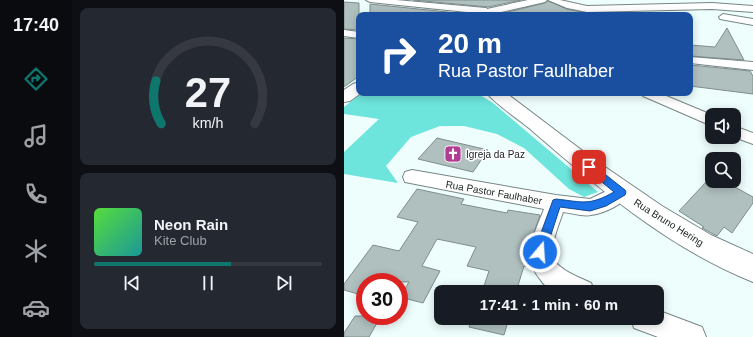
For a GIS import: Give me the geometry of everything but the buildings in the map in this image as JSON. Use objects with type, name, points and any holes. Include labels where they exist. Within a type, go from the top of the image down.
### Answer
[{"type":"street","points":[[370,0],[486,11]]},
{"type":"street","points":[[483,12],[542,0]]},
{"type":"street","points":[[552,0],[570,6],[587,9],[722,6],[753,9]]},
{"type":"street","points":[[721,28],[723,18],[722,6]]},
{"type":"street","points":[[723,18],[753,22]]},
{"type":"street","points":[[344,32],[356,34]]},
{"type":"street","points":[[693,60],[753,66]]},
{"type":"street","name":"Rua Bruno Hering","points":[[499,96],[621,192],[682,232],[736,262],[753,268]]},
{"type":"street","points":[[655,96],[705,118]]},
{"type":"street","points":[[741,134],[753,139]]},
{"type":"street","name":"Rua Pastor Faulhaber","points":[[412,177],[556,203],[590,207],[602,204],[621,192]]},
{"type":"street","points":[[556,203],[540,252],[543,266],[550,275],[569,285]]},
{"type":"street","points":[[662,325],[692,337]]},
{"type":"shaded area","points":[[358,96],[482,96],[493,103],[598,192],[584,197],[569,189],[524,148],[497,134],[464,126],[440,126],[411,137],[386,166],[398,183],[344,174],[344,152],[379,119],[344,114],[344,107]]},
{"type":"place","name":"Igreja da Paz","points":[[453,154]]},
{"type":"route","points":[[540,252],[556,203],[590,207],[602,204],[621,192],[589,167]]}]
